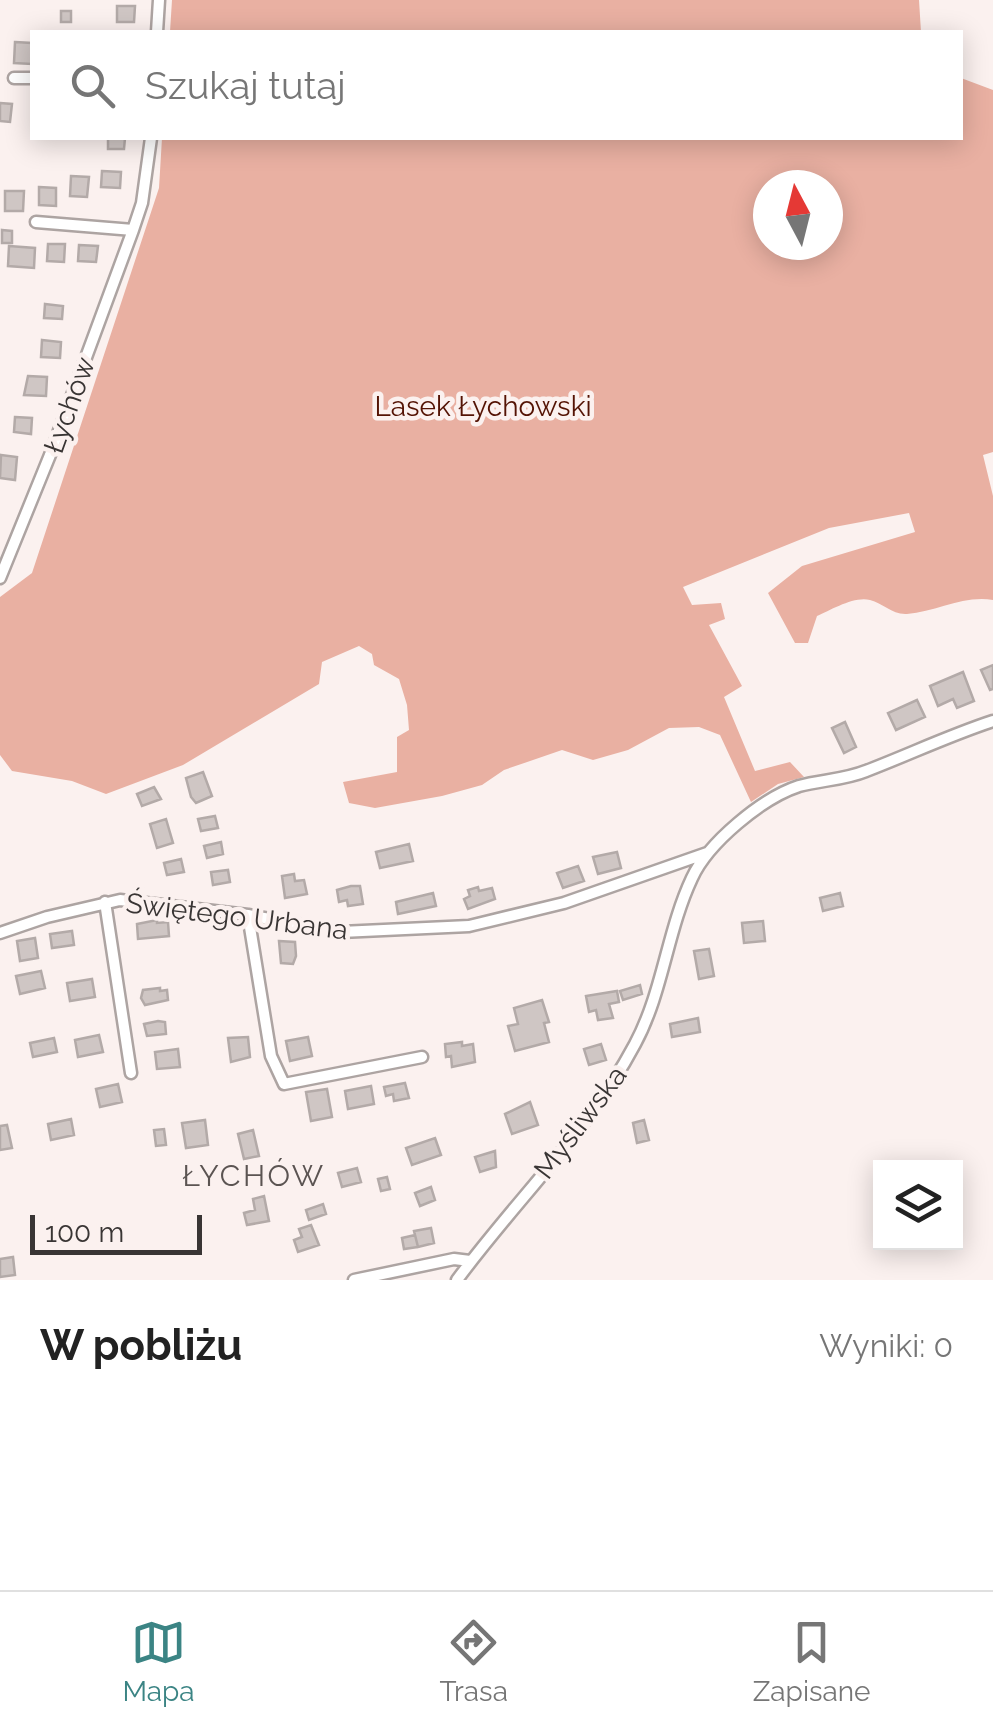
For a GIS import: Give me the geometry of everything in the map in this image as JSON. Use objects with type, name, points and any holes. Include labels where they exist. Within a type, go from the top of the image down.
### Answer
[{"type":"street","points":[[157,30],[158,0]]},
{"type":"street","points":[[14,78],[30,78]]},
{"type":"street","name":"Łychów","points":[[0,578],[133,230],[142,203],[151,140]]},
{"type":"street","points":[[36,222],[133,230]]},
{"type":"street","points":[[707,853],[776,794],[850,777],[993,721]]},
{"type":"street","name":"Świętego Urbana","points":[[0,934],[47,917],[120,900],[248,915],[340,932],[468,926],[564,903],[707,853]]},
{"type":"street","name":"Myśliwska","points":[[457,1280],[584,1123],[619,1072],[645,1024],[693,875],[707,853]]},
{"type":"street","points":[[105,902],[131,1074]]},
{"type":"street","points":[[248,915],[271,1056],[284,1084],[422,1057]]},
{"type":"street","points":[[354,1280],[454,1258],[470,1261]]},
{"type":"green space","points":[[172,0],[919,0],[921,30],[170,30]]},
{"type":"green space","name":"Lasek Łychowski","points":[[963,79],[993,90],[993,452],[983,455],[993,496],[993,600],[971,600],[907,614],[870,600],[857,600],[817,616],[808,643],[795,643],[768,593],[802,566],[915,532],[909,513],[829,528],[683,587],[692,605],[721,603],[725,619],[709,625],[742,686],[724,697],[755,771],[790,762],[804,777],[778,784],[751,802],[720,735],[699,727],[669,728],[628,750],[593,760],[562,750],[504,770],[482,785],[442,796],[375,808],[349,803],[343,782],[397,772],[397,737],[409,730],[399,679],[374,665],[372,654],[359,646],[322,662],[319,684],[183,765],[106,794],[72,781],[12,771],[0,755],[0,597],[32,573],[159,188],[162,140],[963,140]]},
{"type":"building","points":[[117,6],[135,6],[134,22],[117,22]]},
{"type":"building","points":[[61,11],[71,11],[71,22],[61,22]]},
{"type":"building","points":[[15,42],[30,43],[30,64],[14,63]]},
{"type":"building","points":[[0,103],[12,104],[10,122],[0,121]]},
{"type":"building","points":[[108,140],[125,140],[124,149],[108,149]]},
{"type":"building","points":[[102,171],[121,172],[120,188],[101,187]]},
{"type":"building","points":[[71,176],[89,177],[87,197],[70,196]]},
{"type":"building","points":[[39,187],[56,188],[56,206],[39,205]]},
{"type":"building","points":[[5,191],[24,191],[23,211],[5,211]]},
{"type":"building","points":[[2,230],[12,231],[12,243],[2,243]]},
{"type":"building","points":[[48,244],[65,244],[64,262],[47,261]]},
{"type":"building","points":[[79,245],[98,246],[96,262],[78,261]]},
{"type":"building","points":[[9,246],[35,248],[34,268],[8,266]]},
{"type":"building","points":[[45,304],[63,306],[62,319],[44,318]]},
{"type":"building","points":[[42,340],[61,342],[60,358],[41,357]]},
{"type":"building","points":[[28,376],[47,377],[46,396],[24,395]]},
{"type":"building","points":[[15,417],[32,418],[31,434],[14,432]]},
{"type":"building","points":[[1,455],[17,457],[15,480],[0,478]]},
{"type":"building","points":[[993,665],[993,689],[990,690],[981,670]]},
{"type":"building","points":[[963,672],[974,701],[957,708],[953,699],[938,706],[930,686]]},
{"type":"building","points":[[917,700],[925,717],[896,730],[888,713]]},
{"type":"building","points":[[845,722],[856,747],[844,753],[832,728]]},
{"type":"building","points":[[203,772],[212,796],[196,803],[186,778]]},
{"type":"building","points":[[154,787],[161,799],[142,806],[137,794]]},
{"type":"building","points":[[215,816],[218,828],[201,831],[198,819]]},
{"type":"building","points":[[166,819],[173,843],[157,848],[150,824]]},
{"type":"building","points":[[221,842],[223,854],[207,858],[204,846]]},
{"type":"building","points":[[409,844],[413,861],[380,868],[376,852]]},
{"type":"building","points":[[617,852],[621,868],[598,874],[593,857]]},
{"type":"building","points":[[181,859],[184,872],[167,875],[164,863]]},
{"type":"building","points":[[578,866],[584,881],[563,888],[557,873]]},
{"type":"building","points":[[228,870],[230,882],[213,885],[211,872]]},
{"type":"building","points":[[294,874],[295,881],[304,880],[307,894],[285,898],[282,876]]},
{"type":"building","points":[[360,886],[363,904],[348,906],[347,900],[339,902],[337,890]]},
{"type":"building","points":[[478,887],[479,891],[492,888],[495,899],[468,909],[464,899],[470,896],[468,890]]},
{"type":"building","points":[[433,893],[436,906],[398,914],[396,902]]},
{"type":"building","points":[[840,893],[843,906],[823,911],[820,898]]},
{"type":"building","points":[[763,921],[765,941],[744,943],[742,923]]},
{"type":"building","points":[[168,922],[169,936],[138,939],[137,924]]},
{"type":"building","points":[[72,931],[74,945],[52,948],[50,934]]},
{"type":"building","points":[[35,938],[38,958],[20,961],[17,941]]},
{"type":"building","points":[[279,941],[295,942],[293,964],[281,963]]},
{"type":"building","points":[[709,949],[714,976],[699,979],[694,951]]},
{"type":"building","points":[[41,971],[45,988],[20,994],[16,976]]},
{"type":"building","points":[[92,979],[95,997],[70,1001],[67,983]]},
{"type":"building","points":[[640,985],[642,994],[623,1000],[620,991]]},
{"type":"building","points":[[143,990],[167,990],[168,1000],[145,1005],[141,998]]},
{"type":"building","points":[[617,991],[619,1002],[609,1004],[613,1018],[598,1020],[596,1010],[589,1012],[586,996]]},
{"type":"building","points":[[542,1000],[549,1022],[544,1023],[549,1042],[515,1051],[508,1026],[518,1024],[514,1008]]},
{"type":"building","points":[[698,1018],[700,1032],[672,1037],[670,1024]]},
{"type":"building","points":[[165,1022],[166,1034],[147,1036],[144,1024]]},
{"type":"building","points":[[99,1035],[103,1052],[78,1057],[75,1040]]},
{"type":"building","points":[[248,1037],[250,1057],[231,1062],[228,1038]]},
{"type":"building","points":[[308,1037],[312,1056],[290,1061],[286,1041]]},
{"type":"building","points":[[54,1038],[57,1052],[33,1057],[30,1043]]},
{"type":"building","points":[[462,1042],[462,1046],[473,1044],[475,1062],[452,1067],[445,1044]]},
{"type":"building","points":[[601,1044],[606,1060],[589,1065],[584,1049]]},
{"type":"building","points":[[178,1049],[180,1067],[157,1069],[155,1052]]},
{"type":"building","points":[[405,1083],[409,1098],[394,1101],[393,1094],[386,1096],[384,1087]]},
{"type":"building","points":[[118,1084],[122,1102],[100,1107],[96,1089]]},
{"type":"building","points":[[371,1086],[374,1104],[348,1109],[345,1091]]},
{"type":"building","points":[[327,1089],[332,1117],[311,1121],[306,1092]]},
{"type":"building","points":[[530,1102],[538,1125],[512,1134],[505,1114]]},
{"type":"building","points":[[71,1119],[74,1135],[51,1140],[48,1124]]},
{"type":"building","points":[[205,1120],[208,1145],[186,1148],[182,1123]]},
{"type":"building","points":[[644,1120],[649,1140],[637,1143],[633,1123]]},
{"type":"building","points":[[7,1125],[12,1148],[0,1150],[0,1126]]},
{"type":"building","points":[[164,1129],[166,1145],[156,1146],[154,1130]]},
{"type":"building","points":[[253,1130],[259,1156],[244,1159],[238,1134]]},
{"type":"building","points":[[435,1138],[441,1155],[412,1165],[406,1148]]},
{"type":"building","points":[[495,1151],[496,1167],[480,1172],[475,1157]]},
{"type":"building","points":[[357,1168],[361,1182],[342,1187],[338,1173]]},
{"type":"building","points":[[387,1177],[390,1189],[381,1191],[378,1179]]},
{"type":"building","points":[[431,1187],[435,1200],[420,1206],[415,1193]]},
{"type":"building","points":[[264,1196],[269,1221],[247,1225],[244,1213],[255,1210],[253,1199]]},
{"type":"building","points":[[323,1204],[326,1214],[309,1220],[306,1210]]},
{"type":"building","points":[[311,1225],[319,1245],[298,1252],[294,1240],[302,1237],[299,1229]]},
{"type":"building","points":[[431,1228],[434,1243],[418,1247],[414,1231]]},
{"type":"building","points":[[415,1235],[418,1247],[404,1249],[402,1238]]},
{"type":"building","points":[[13,1257],[15,1275],[0,1277],[0,1259]]},
{"type":"district","name":"ŁYCHÓW","points":[[254,1176]]}]
